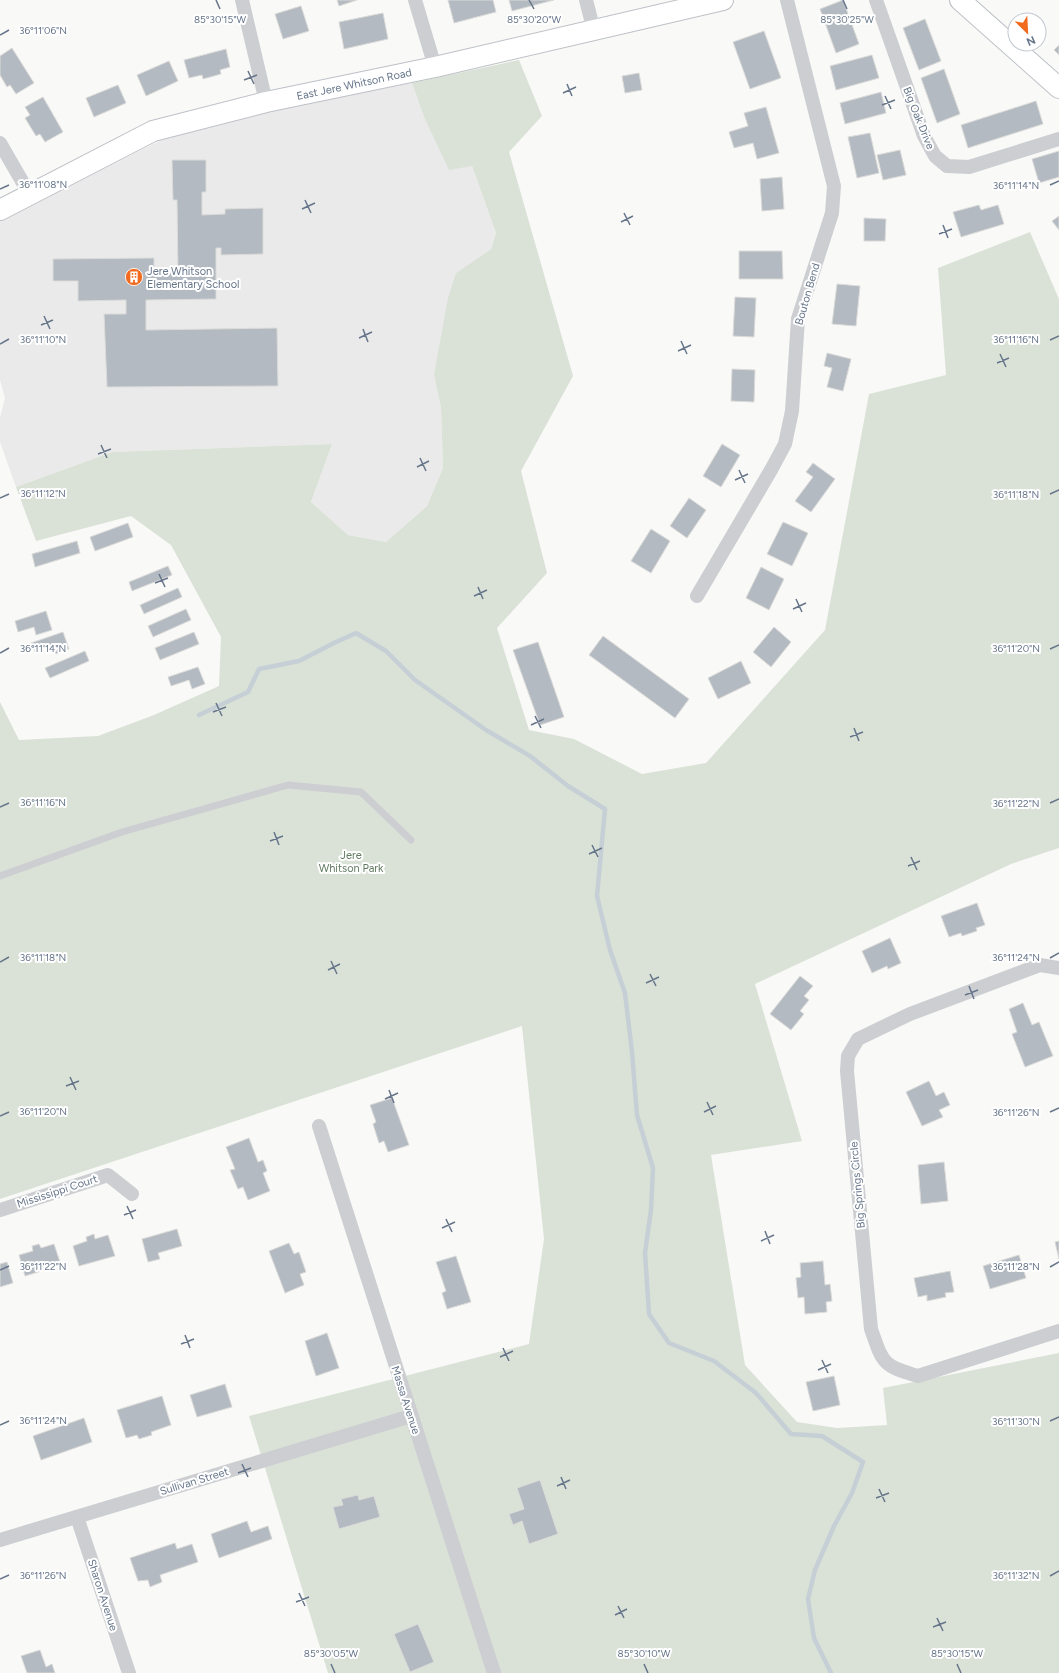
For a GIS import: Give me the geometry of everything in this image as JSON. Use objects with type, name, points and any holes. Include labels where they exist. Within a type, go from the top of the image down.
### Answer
[{"type":"street","points":[[242,0],[266,102]]},
{"type":"street","points":[[415,0],[435,67]]},
{"type":"street","points":[[586,0],[594,31]]},
{"type":"street","name":"East Jere Whitson Road","points":[[0,210],[153,131],[266,102],[435,67],[723,0]]},
{"type":"street","name":"Bouton Bend","points":[[697,596],[785,444],[792,411],[798,319],[832,213],[834,186],[786,0]]},
{"type":"street","name":"Big Oak Drive","points":[[876,0],[924,136],[935,156],[947,166],[969,167],[1059,139]]},
{"type":"street","points":[[960,0],[1059,88]]},
{"type":"street","points":[[0,143],[30,195]]},
{"type":"street","name":"Big Springs Circle","points":[[1059,968],[1040,965],[910,1014],[878,1028],[858,1039],[848,1056],[847,1071],[871,1329],[883,1361],[895,1370],[918,1376],[1059,1331]]},
{"type":"street","name":"Massa Avenue","points":[[319,1126],[494,1673]]},
{"type":"street","name":"Mississippi Court","points":[[0,1210],[108,1175],[132,1194]]},
{"type":"street","name":"Sullivan Street","points":[[0,1540],[411,1416]]},
{"type":"street","name":"Sharon Avenue","points":[[77,1517],[129,1673]]},
{"type":"lane","points":[[0,876],[122,832],[288,785],[361,792],[411,840]]},
{"type":"shaded area","points":[[412,83],[424,117],[472,166],[496,233],[491,249],[456,273],[434,375],[441,408],[443,468],[427,506],[386,542],[348,535],[311,502],[332,444],[112,452],[16,487],[0,442],[0,418],[5,398],[0,380],[0,221],[161,140],[277,109]]},
{"type":"green space","name":"Jere Whitson Park","points":[[519,60],[542,116],[509,152],[573,376],[521,471],[547,573],[497,628],[529,730],[574,739],[642,774],[706,763],[825,630],[869,394],[946,375],[938,268],[1030,232],[1059,299],[1059,848],[1011,864],[755,984],[802,1141],[711,1155],[745,1365],[797,1422],[837,1428],[887,1425],[883,1388],[1059,1353],[1059,1673],[328,1673],[249,1416],[529,1344],[544,1239],[522,1026],[0,1199],[0,702],[19,740],[98,736],[154,715],[219,686],[221,637],[171,545],[131,516],[36,541],[16,487],[112,452],[332,444],[311,502],[348,535],[386,542],[427,506],[443,468],[441,408],[434,375],[448,298],[456,273],[491,249],[496,233],[472,166],[449,170],[424,117],[412,83]]},
{"type":"building","points":[[337,0],[357,0],[339,6]]},
{"type":"building","points":[[448,0],[493,0],[496,12],[454,23]]},
{"type":"building","points":[[509,0],[554,0],[512,11]]},
{"type":"building","points":[[843,0],[859,44],[836,53],[820,9]]},
{"type":"building","points":[[301,6],[309,31],[283,39],[275,14]]},
{"type":"building","points":[[383,13],[388,39],[344,49],[339,22]]},
{"type":"building","points":[[925,19],[941,61],[919,70],[903,28]]},
{"type":"building","points":[[764,31],[781,78],[750,89],[733,42]]},
{"type":"building","points":[[1059,45],[1059,55],[1054,50]]},
{"type":"building","points":[[12,48],[34,83],[16,94],[10,85],[7,87],[0,75],[0,56]]},
{"type":"building","points":[[226,49],[230,67],[220,70],[221,74],[203,79],[202,75],[189,78],[184,60]]},
{"type":"building","points":[[872,55],[879,78],[836,90],[830,66]]},
{"type":"building","points":[[169,61],[178,81],[146,96],[137,75]]},
{"type":"building","points":[[944,69],[960,114],[937,123],[921,78]]},
{"type":"building","points":[[639,73],[642,90],[625,93],[622,76]]},
{"type":"building","points":[[118,85],[126,103],[94,117],[86,98]]},
{"type":"building","points":[[881,92],[886,113],[845,124],[840,103]]},
{"type":"building","points":[[43,97],[63,132],[45,142],[40,134],[36,136],[25,118],[30,115],[25,107]]},
{"type":"building","points":[[1036,101],[1043,124],[968,148],[961,125]]},
{"type":"building","points":[[766,107],[779,153],[757,159],[753,143],[734,148],[729,132],[748,126],[744,113]]},
{"type":"building","points":[[870,133],[879,173],[857,178],[848,137]]},
{"type":"building","points":[[900,150],[906,175],[883,180],[877,155]]},
{"type":"building","points":[[1059,151],[1059,177],[1039,183],[1032,159]]},
{"type":"building","name":"Jere Whitson Elementary School","points":[[172,160],[206,160],[206,192],[202,192],[202,215],[225,214],[225,209],[263,208],[263,254],[221,255],[221,248],[216,248],[216,299],[146,300],[146,330],[277,328],[278,386],[107,387],[104,314],[126,314],[126,300],[78,301],[78,281],[53,281],[53,259],[154,258],[154,273],[178,273],[177,200],[173,200]]},
{"type":"building","points":[[782,177],[784,209],[762,211],[760,179]]},
{"type":"building","points":[[979,205],[981,210],[998,205],[1004,224],[961,237],[953,212]]},
{"type":"building","points":[[1059,216],[1059,230],[1052,221]]},
{"type":"building","points":[[864,218],[886,219],[885,241],[864,241]]},
{"type":"building","points":[[739,251],[782,251],[783,279],[739,279]]},
{"type":"building","points":[[837,284],[860,286],[856,326],[832,324]]},
{"type":"building","points":[[735,297],[756,298],[754,337],[733,336]]},
{"type":"building","points":[[827,353],[851,359],[843,391],[827,387],[832,368],[824,366]]},
{"type":"building","points":[[732,369],[755,370],[754,402],[731,401]]},
{"type":"building","points":[[722,444],[740,455],[721,487],[703,476]]},
{"type":"building","points":[[813,463],[835,479],[811,512],[795,501],[813,477],[806,472]]},
{"type":"building","points":[[689,498],[706,510],[687,538],[670,526]]},
{"type":"building","points":[[783,522],[808,533],[792,566],[767,554]]},
{"type":"building","points":[[128,523],[133,537],[95,551],[90,537]]},
{"type":"building","points":[[651,529],[670,541],[651,573],[631,561]]},
{"type":"building","points":[[77,541],[80,553],[35,567],[32,554]]},
{"type":"building","points":[[168,566],[172,575],[132,591],[129,582]]},
{"type":"building","points":[[761,567],[784,579],[769,610],[746,598]]},
{"type":"building","points":[[178,588],[182,597],[144,614],[140,605]]},
{"type":"building","points":[[186,609],[191,620],[153,637],[148,626]]},
{"type":"building","points":[[46,611],[52,630],[36,635],[34,627],[18,632],[15,621]]},
{"type":"building","points":[[774,627],[791,642],[771,667],[753,652]]},
{"type":"building","points":[[63,632],[69,649],[56,654],[52,646],[35,652],[31,643]]},
{"type":"building","points":[[194,632],[199,644],[160,660],[155,648]]},
{"type":"building","points":[[603,636],[689,699],[675,718],[589,655]]},
{"type":"building","points":[[538,642],[564,717],[540,725],[513,650]]},
{"type":"building","points":[[85,651],[89,661],[50,678],[45,668]]},
{"type":"building","points":[[741,661],[751,683],[718,699],[708,678]]},
{"type":"building","points":[[198,667],[205,684],[192,689],[189,680],[171,686],[168,677]]},
{"type":"building","points":[[977,903],[985,925],[976,928],[977,931],[962,936],[961,933],[949,937],[941,916]]},
{"type":"building","points":[[890,938],[901,963],[888,969],[887,966],[872,973],[862,951]]},
{"type":"building","points":[[800,976],[813,986],[804,996],[809,1000],[800,1011],[804,1014],[791,1030],[770,1014]]},
{"type":"building","points":[[1023,1003],[1032,1025],[1039,1022],[1053,1056],[1025,1067],[1012,1034],[1017,1032],[1009,1009]]},
{"type":"building","points":[[929,1081],[936,1096],[944,1092],[950,1105],[939,1110],[943,1117],[922,1126],[906,1092]]},
{"type":"building","points":[[392,1098],[409,1145],[388,1152],[384,1141],[379,1143],[373,1124],[376,1122],[370,1105]]},
{"type":"building","points":[[249,1138],[258,1162],[263,1160],[267,1171],[263,1173],[270,1191],[248,1200],[243,1187],[238,1189],[230,1170],[235,1169],[226,1147]]},
{"type":"building","points":[[944,1162],[948,1201],[921,1204],[918,1165]]},
{"type":"building","points":[[177,1229],[182,1246],[158,1253],[160,1259],[148,1262],[142,1239]]},
{"type":"building","points":[[94,1234],[95,1239],[108,1235],[115,1256],[79,1266],[73,1246],[87,1241],[86,1237]]},
{"type":"building","points":[[1059,1241],[1059,1259],[1055,1242]]},
{"type":"building","points":[[289,1243],[294,1254],[299,1252],[306,1272],[300,1274],[304,1285],[285,1293],[269,1251]]},
{"type":"building","points":[[39,1244],[41,1248],[54,1244],[61,1265],[25,1276],[19,1255],[33,1251],[32,1246]]},
{"type":"building","points":[[1019,1255],[1026,1278],[990,1289],[983,1266]]},
{"type":"building","points":[[456,1256],[471,1302],[447,1309],[442,1293],[446,1291],[436,1262]]},
{"type":"building","points":[[823,1261],[825,1285],[830,1284],[832,1301],[826,1302],[827,1312],[805,1314],[804,1297],[798,1298],[796,1278],[801,1277],[800,1263]]},
{"type":"building","points":[[7,1262],[13,1283],[0,1287],[0,1264]]},
{"type":"building","points":[[950,1271],[954,1292],[945,1293],[946,1297],[927,1301],[927,1295],[918,1297],[914,1278]]},
{"type":"building","points":[[327,1333],[339,1368],[316,1376],[305,1341]]},
{"type":"building","points":[[834,1376],[840,1405],[813,1411],[806,1382]]},
{"type":"building","points":[[225,1384],[232,1407],[197,1417],[190,1395]]},
{"type":"building","points":[[162,1396],[171,1425],[151,1432],[152,1435],[139,1439],[137,1435],[126,1438],[117,1410]]},
{"type":"building","points":[[84,1418],[92,1442],[41,1460],[33,1436]]},
{"type":"building","points":[[540,1480],[558,1534],[529,1544],[522,1521],[513,1525],[509,1514],[524,1509],[517,1488]]},
{"type":"building","points":[[358,1495],[359,1500],[374,1496],[380,1517],[339,1529],[333,1507],[343,1505],[341,1499]]},
{"type":"building","points":[[247,1521],[251,1532],[268,1526],[272,1539],[219,1558],[211,1534]]},
{"type":"building","points":[[175,1543],[177,1549],[192,1544],[198,1562],[160,1575],[162,1582],[150,1587],[148,1580],[138,1581],[130,1558]]},
{"type":"building","points":[[418,1624],[434,1662],[410,1672],[394,1634]]},
{"type":"building","points":[[40,1650],[46,1667],[52,1664],[55,1673],[27,1673],[21,1656]]},
{"type":"waterway","points":[[199,715],[248,692],[259,669],[299,661],[356,633],[386,651],[415,680],[486,730],[530,756],[568,786],[605,809],[597,896],[610,950],[625,993],[637,1115],[653,1168],[651,1210],[645,1253],[649,1314],[669,1343],[714,1361],[756,1393],[791,1434],[822,1436],[863,1462],[852,1493],[834,1526],[815,1570],[808,1599],[814,1638],[831,1673]]},
{"type":"place","name":"Jere Whitson Elementary School","points":[[134,277]]}]
